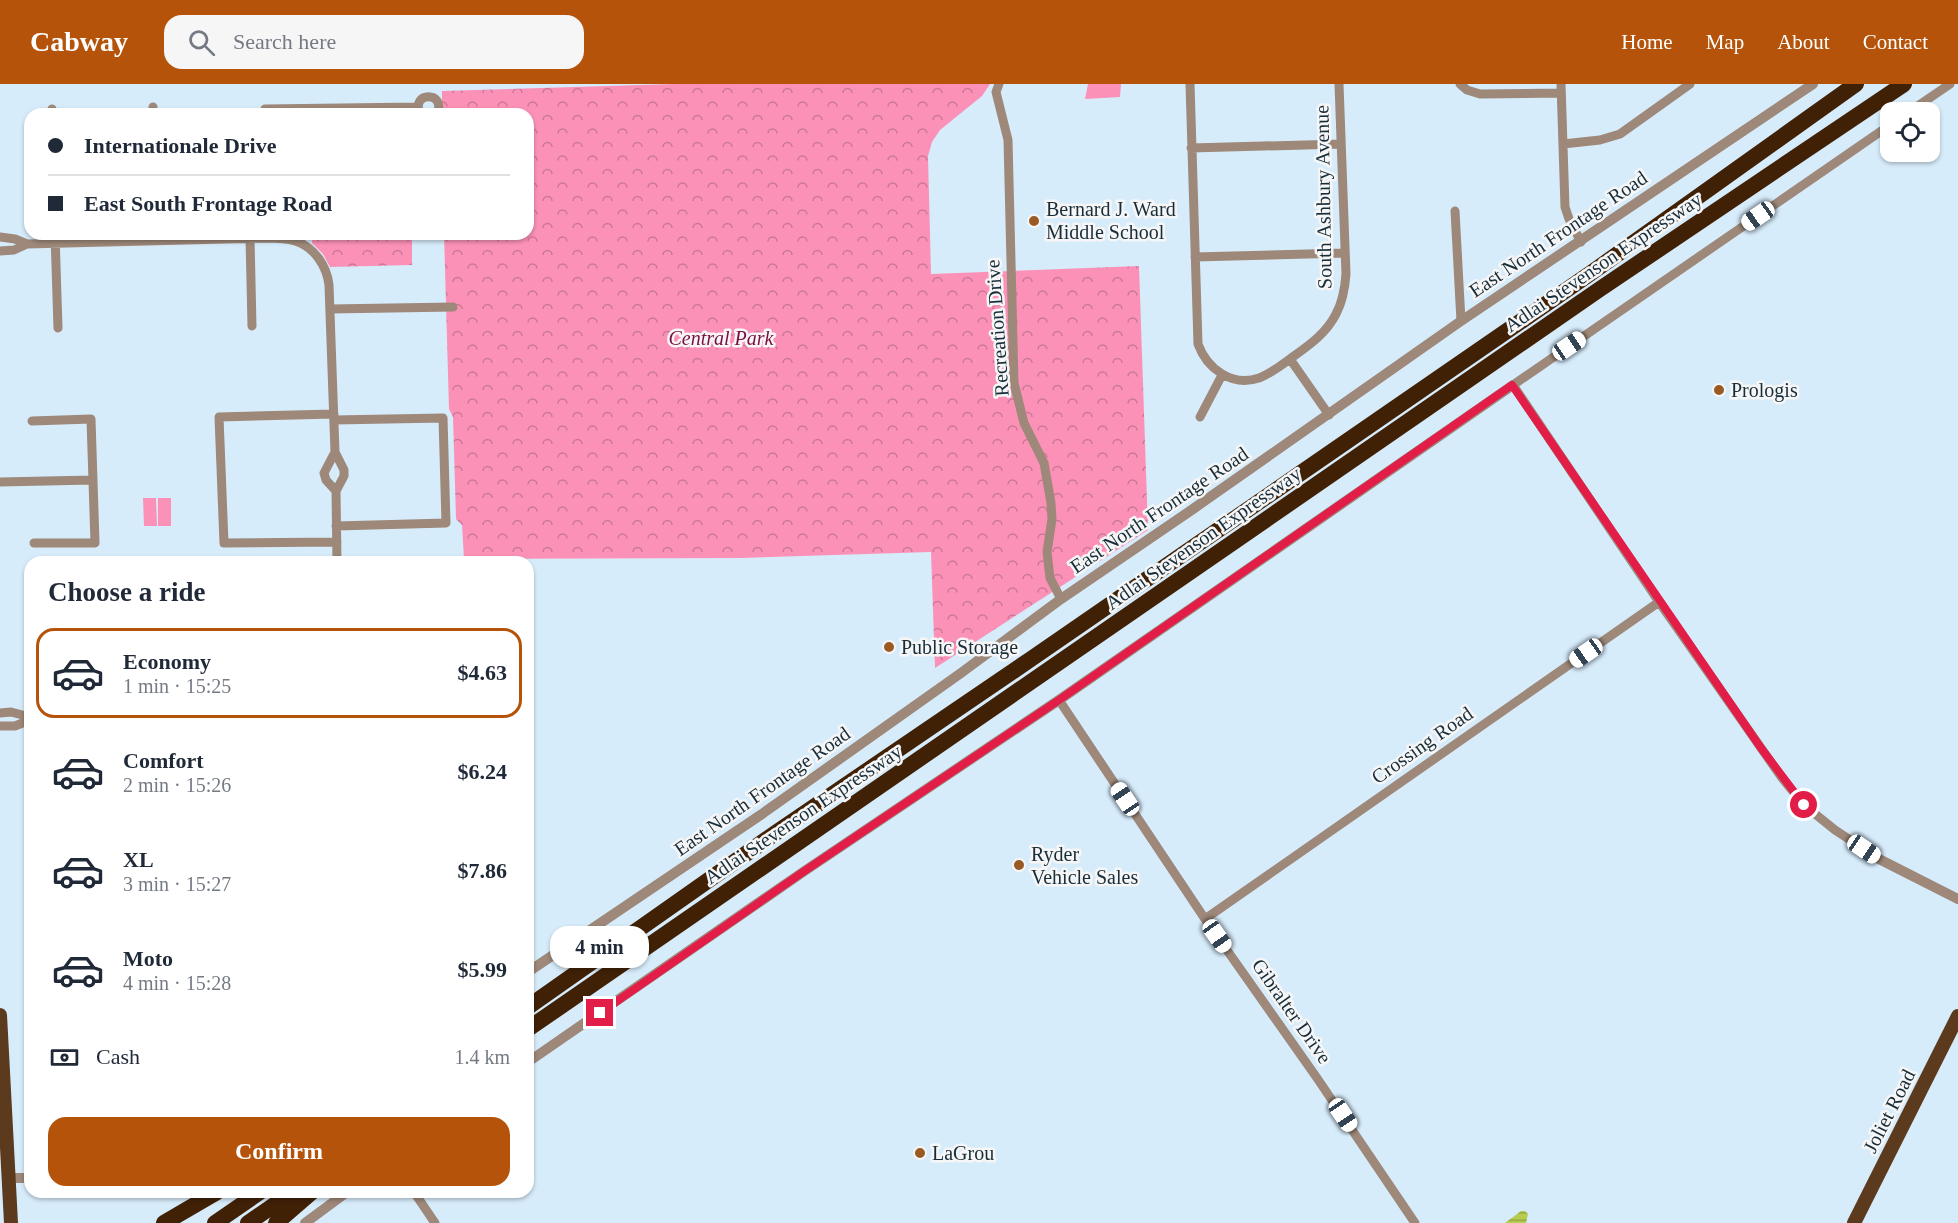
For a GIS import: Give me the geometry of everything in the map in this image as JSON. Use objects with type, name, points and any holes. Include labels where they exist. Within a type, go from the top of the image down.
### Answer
[{"type":"highway","name":"Adlai Stevenson Expressway","points":[[534,1003],[777,832],[1591,273],[1856,84]]},
{"type":"highway","name":"Adlai Stevenson Expressway","points":[[534,1025],[1600,288],[1904,84]]},
{"type":"highway","points":[[534,989],[579,959],[678,903]]},
{"type":"highway","points":[[164,1223],[207,1198]]},
{"type":"highway","points":[[215,1223],[251,1198]]},
{"type":"highway","points":[[248,1223],[284,1198]]},
{"type":"highway","points":[[276,1223],[305,1198]]},
{"type":"main road","points":[[0,1015],[11,1223]]},
{"type":"main road","name":"Joliet Road","points":[[1854,1223],[1958,1016]]},
{"type":"street","points":[[1190,84],[1198,344],[1207,363],[1222,375],[1200,417]]},
{"type":"street","name":"South Ashbury Avenue","points":[[1222,375],[1240,379],[1258,378],[1290,359],[1321,336],[1335,316],[1344,290],[1345,253],[1339,84]]},
{"type":"street","points":[[1460,84],[1467,90],[1480,94],[1561,88],[1565,207],[1581,242]]},
{"type":"street","points":[[1563,144],[1600,141],[1620,134],[1690,84]]},
{"type":"street","name":"East North Frontage Road","points":[[534,968],[762,814],[1061,599],[1329,415],[1461,321],[1813,84]]},
{"type":"street","points":[[1924,102],[1950,84]]},
{"type":"street","name":"Recreation Drive","points":[[997,88],[1008,141],[1014,383],[1024,423],[1044,463],[1052,519],[1047,552],[1050,579],[1061,599]]},
{"type":"street","points":[[420,108],[422,99],[430,96],[438,102],[439,108]]},
{"type":"street","points":[[534,1058],[803,872],[1059,700],[1880,132]]},
{"type":"street","points":[[1191,148],[1341,144]]},
{"type":"street","points":[[1455,211],[1461,321]]},
{"type":"street","points":[[0,237],[15,239],[27,244]]},
{"type":"street","points":[[0,251],[14,250],[27,244],[50,240]]},
{"type":"street","points":[[56,240],[58,328]]},
{"type":"street","points":[[250,240],[252,326]]},
{"type":"street","points":[[294,240],[319,258],[328,276],[335,452],[344,474],[336,491],[337,556]]},
{"type":"street","points":[[1195,257],[1345,253]]},
{"type":"street","points":[[330,309],[453,307]]},
{"type":"street","points":[[1290,359],[1329,415]]},
{"type":"street","points":[[1512,385],[1659,602],[1761,748],[1804,805],[1879,859],[1958,899]]},
{"type":"street","points":[[336,526],[446,523],[444,418],[219,417],[224,543],[337,542]]},
{"type":"street","points":[[32,421],[91,419],[95,543],[34,543]]},
{"type":"street","points":[[335,452],[324,474],[326,480],[336,491]]},
{"type":"street","points":[[0,482],[93,480]]},
{"type":"street","name":"Crossing Road","points":[[1205,919],[1659,602]]},
{"type":"street","name":"Gibralter Drive","points":[[1059,700],[1205,919],[1415,1223]]},
{"type":"street","points":[[0,714],[11,712],[24,717]]},
{"type":"street","points":[[0,726],[15,726],[24,722]]},
{"type":"street","points":[[8,1178],[24,1178]]},
{"type":"street","points":[[305,1223],[339,1198]]},
{"type":"street","points":[[418,1198],[435,1223]]},
{"type":"green space","name":"Central Park","points":[[674,84],[990,84],[982,96],[940,130],[932,142],[928,156],[931,274],[1139,266],[1148,530],[935,668],[931,552],[742,558],[534,559],[534,556],[464,556],[462,525],[456,519],[453,417],[449,409],[444,240],[534,240],[534,108],[442,108],[442,91]]},
{"type":"green space","points":[[1088,84],[1121,84],[1120,97],[1085,99]]},
{"type":"green space","points":[[312,240],[412,240],[412,265],[330,267],[323,254],[312,243]]},
{"type":"green space","points":[[143,498],[156,498],[157,526],[144,526]]},
{"type":"green space","points":[[158,498],[171,498],[171,526],[158,526]]},
{"type":"shaded area","points":[[1521,1211],[1528,1214],[1526,1223],[1505,1223]]},
{"type":"place","name":"Bernard J. Ward Middle School","points":[[1034,221]]},
{"type":"place","name":"Prologis","points":[[1719,390]]},
{"type":"place","name":"Public Storage","points":[[889,647]]},
{"type":"place","name":"Ryder Vehicle Sales","points":[[1019,865]]},
{"type":"place","name":"LaGrou","points":[[920,1153]]},
{"type":"route","points":[[600,1013],[803,872],[1059,700],[1512,385],[1659,602],[1782,778],[1804,805]]}]
